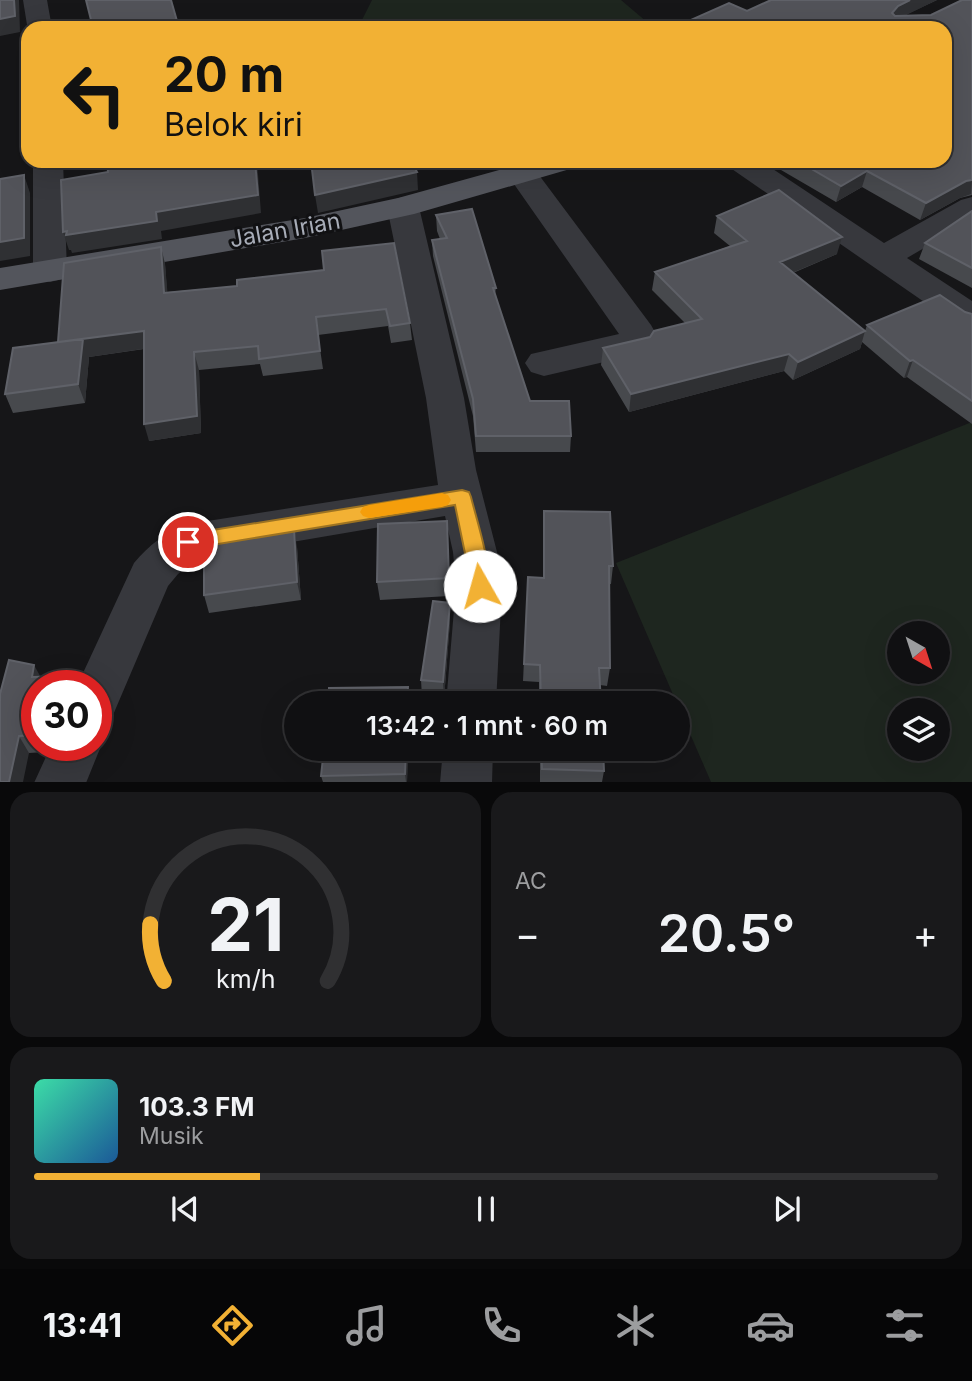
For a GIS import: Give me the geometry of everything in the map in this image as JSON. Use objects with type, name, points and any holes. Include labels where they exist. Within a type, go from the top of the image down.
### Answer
[{"type":"main road","name":"Jalan Irian","points":[[0,278],[305,228],[403,207],[542,168]]},
{"type":"street","points":[[34,0],[38,21]]},
{"type":"street","points":[[48,168],[50,271]]},
{"type":"street","points":[[750,168],[972,318]]},
{"type":"street","points":[[522,174],[638,334],[634,343],[544,363]]},
{"type":"street","points":[[403,207],[445,398],[455,470],[475,552],[480,586],[472,691]]},
{"type":"street","points":[[884,257],[972,207]]},
{"type":"street","points":[[109,670],[150,576],[162,561],[188,542],[462,497]]},
{"type":"street","points":[[60,782],[69,761]]},
{"type":"street","points":[[466,782],[467,761]]},
{"type":"shaded area","points":[[372,0],[621,0],[646,21],[362,21]]},
{"type":"shaded area","points":[[972,422],[972,782],[711,782],[690,734],[690,691],[672,691],[616,563]]},
{"type":"building","points":[[0,0],[14,0],[15,16],[0,19]]},
{"type":"building","points":[[86,0],[171,0],[177,21],[91,21]]},
{"type":"building","points":[[771,0],[910,0],[898,6],[892,13],[895,16],[931,15],[962,0],[972,0],[972,180],[926,203],[867,171],[841,186],[810,168],[952,168],[952,21],[688,21],[729,3],[747,11]]},
{"type":"building","points":[[108,168],[256,168],[258,195],[156,212],[157,221],[66,235],[67,231],[63,232],[61,180],[108,172]]},
{"type":"building","points":[[312,168],[415,168],[417,172],[315,195]]},
{"type":"building","points":[[24,175],[24,238],[0,242],[0,179]]},
{"type":"building","points":[[779,190],[842,237],[780,262],[865,331],[798,362],[789,354],[631,394],[603,348],[650,337],[654,331],[702,319],[655,272],[747,241],[717,216]]},
{"type":"building","points":[[472,209],[496,288],[493,288],[530,401],[569,401],[571,436],[476,436],[473,399],[432,240],[447,238],[436,215]]},
{"type":"building","points":[[972,211],[972,268],[925,243]]},
{"type":"building","points":[[394,243],[410,323],[390,326],[386,309],[316,317],[320,351],[259,359],[258,346],[194,352],[197,416],[144,424],[144,331],[58,342],[64,263],[161,247],[164,293],[237,286],[237,280],[324,270],[322,251]]},
{"type":"building","points":[[940,295],[972,314],[972,401],[913,360],[910,361],[867,325]]},
{"type":"building","points":[[83,339],[78,384],[5,394],[13,348]]},
{"type":"building","points":[[544,511],[610,512],[613,566],[609,566],[610,668],[599,668],[600,691],[541,691],[540,665],[524,664],[528,577],[544,578]]},
{"type":"building","points":[[447,521],[449,578],[377,582],[378,524]]},
{"type":"building","points":[[294,529],[297,582],[204,595],[204,541]]},
{"type":"building","points":[[433,601],[450,603],[443,682],[421,680]]},
{"type":"building","points":[[9,660],[34,665],[33,670],[21,670],[21,736],[9,782],[0,782],[0,694]]},
{"type":"building","points":[[408,687],[408,691],[329,691],[329,688]]},
{"type":"building","points":[[323,761],[406,761],[405,774],[321,776]]},
{"type":"building","points":[[542,761],[604,761],[604,771],[542,769]]},
{"type":"slow traffic","points":[[369,512],[442,500]]},
{"type":"route","points":[[188,542],[462,497],[480,586]]}]
